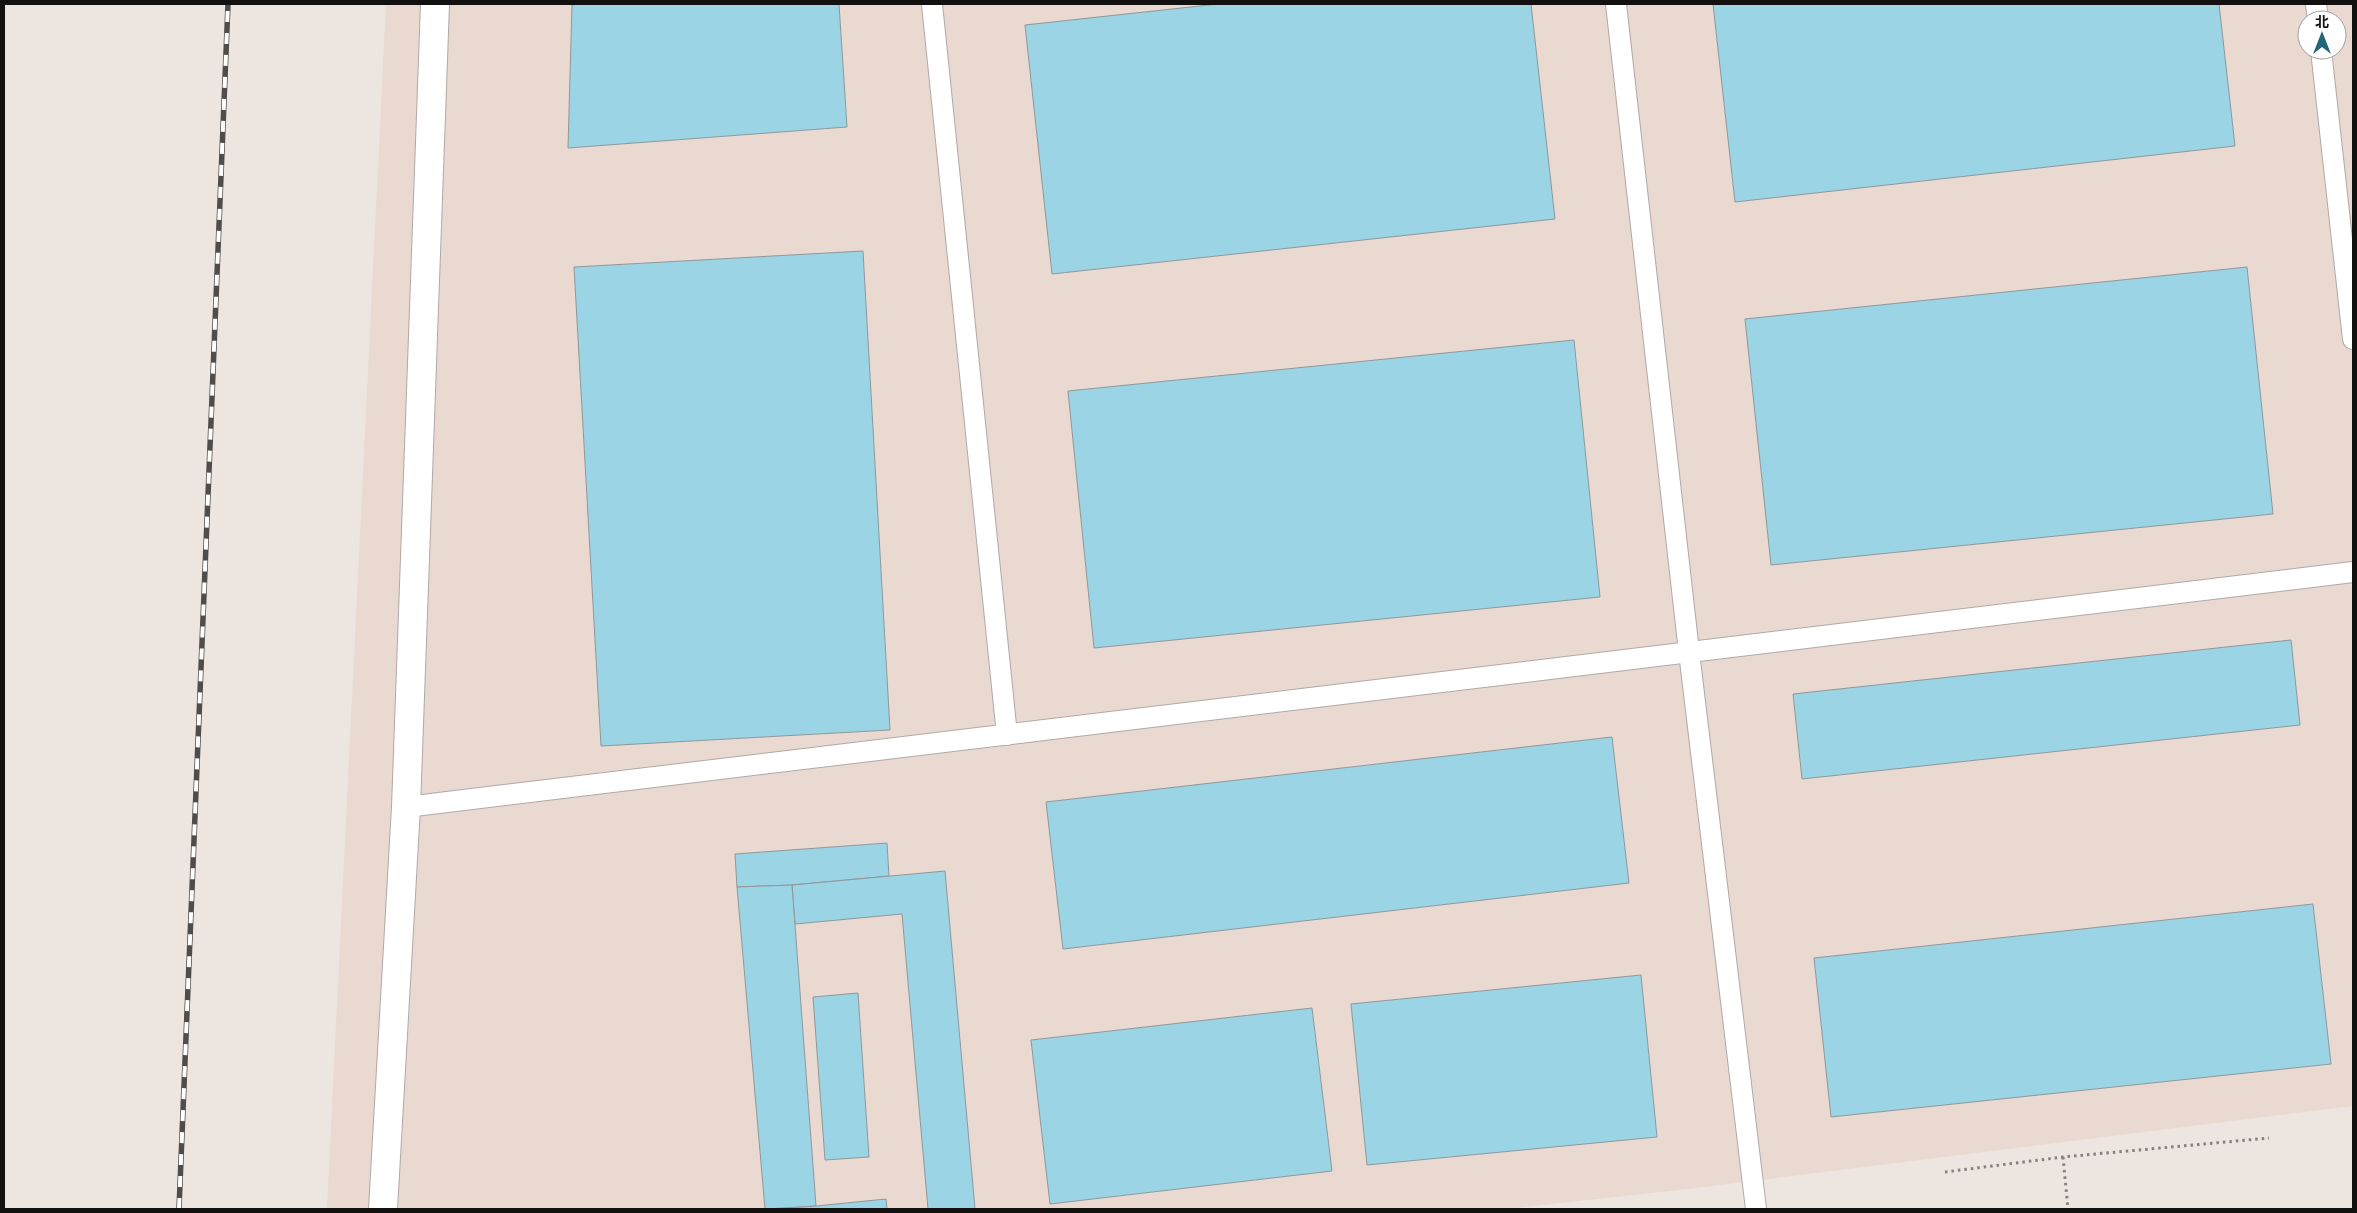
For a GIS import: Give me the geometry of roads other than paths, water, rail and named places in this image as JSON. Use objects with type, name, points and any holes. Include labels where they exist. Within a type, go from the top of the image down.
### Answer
[{"type":"street","points":[[383,1209],[406,807],[435,4]]},
{"type":"lane","points":[[932,4],[1007,734]]},
{"type":"lane","points":[[1616,4],[1689,652],[1756,1209]]},
{"type":"lane","points":[[2322,60],[2353,339]]},
{"type":"lane","points":[[406,807],[2353,572]]},
{"type":"railway","points":[[179,1209],[228,4]]}]
